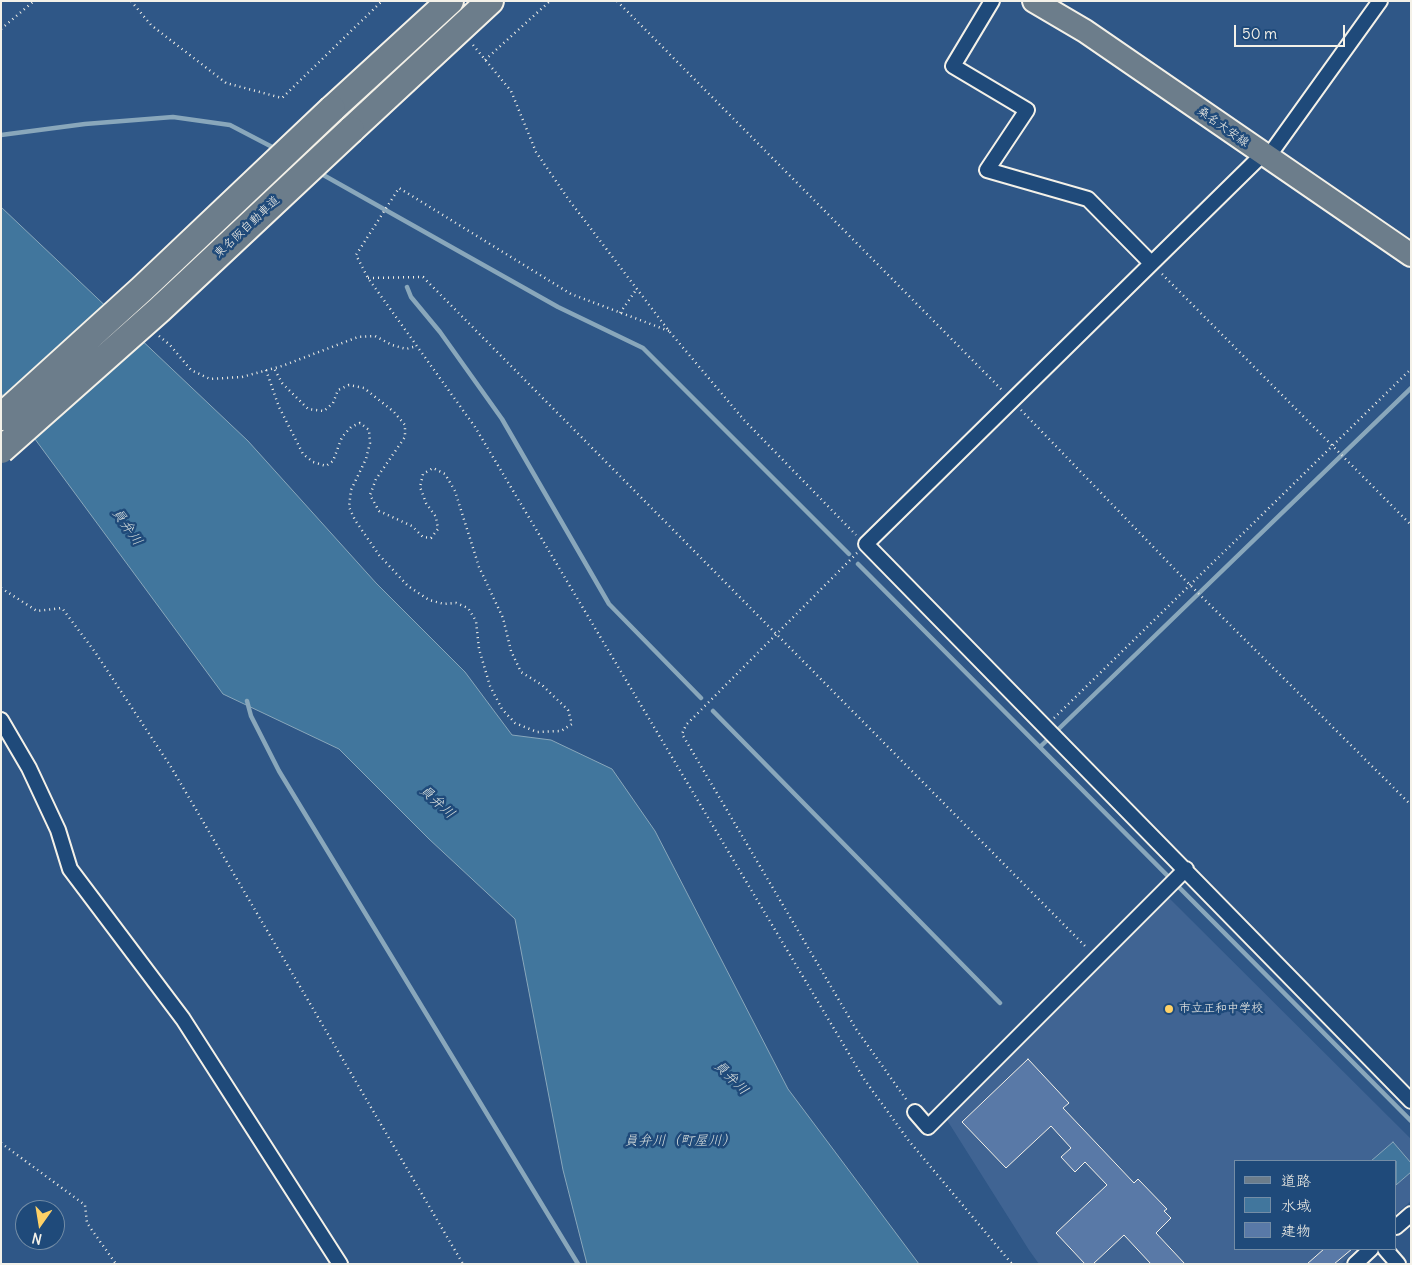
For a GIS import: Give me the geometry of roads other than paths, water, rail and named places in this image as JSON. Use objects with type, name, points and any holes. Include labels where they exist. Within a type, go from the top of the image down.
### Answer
[{"type":"highway","points":[[1,417],[142,289],[332,109],[450,1]]},
{"type":"highway","name":"東名阪自動車道","points":[[1,450],[159,310],[490,1]]},
{"type":"main road","name":"桑名大安線","points":[[1034,1],[1085,31],[1411,255]]},
{"type":"street","points":[[992,1],[953,66],[1026,110],[987,170],[1088,199],[1150,262]]},
{"type":"street","points":[[1380,1],[1265,155],[1150,262],[866,544],[1060,741],[1182,873],[1411,1101]]},
{"type":"street","points":[[1,720],[38,786],[58,830],[70,869],[183,1019],[340,1264]]},
{"type":"street","points":[[915,1112],[928,1127],[1182,873]]},
{"type":"street","points":[[1397,1226],[1411,1214]]},
{"type":"street","points":[[1355,1264],[1371,1250]]},
{"type":"street","points":[[1386,1250],[1398,1264]]},
{"type":"water","name":"員弁川（町屋川）","points":[[1,207],[248,441],[376,583],[465,672],[512,735],[551,740],[612,769],[655,831],[788,1089],[919,1264],[587,1264],[563,1170],[515,919],[429,839],[339,749],[223,694],[1,393]]},
{"type":"water","points":[[1393,1142],[1411,1163],[1411,1172],[1397,1184],[1397,1160],[1372,1160]]},
{"type":"waterway","points":[[1,135],[85,124],[173,117],[230,125],[276,149]]},
{"type":"waterway","points":[[318,172],[558,307],[643,348],[849,554]]},
{"type":"waterway","points":[[407,287],[411,297],[440,332],[502,419],[609,604],[701,698]]},
{"type":"waterway","points":[[1041,746],[1411,388]]},
{"type":"waterway","points":[[858,564],[1411,1121]]},
{"type":"waterway","points":[[247,701],[251,716],[279,771],[578,1264]]},
{"type":"waterway","points":[[713,711],[1000,1003]]},
{"type":"place","name":"市立正和中学校","points":[[1169,1009]]},
{"type":"water label","name":"員弁川","points":[[127,527]]},
{"type":"water label","name":"員弁川","points":[[437,802]]},
{"type":"water label","name":"員弁川","points":[[731,1078]]}]
